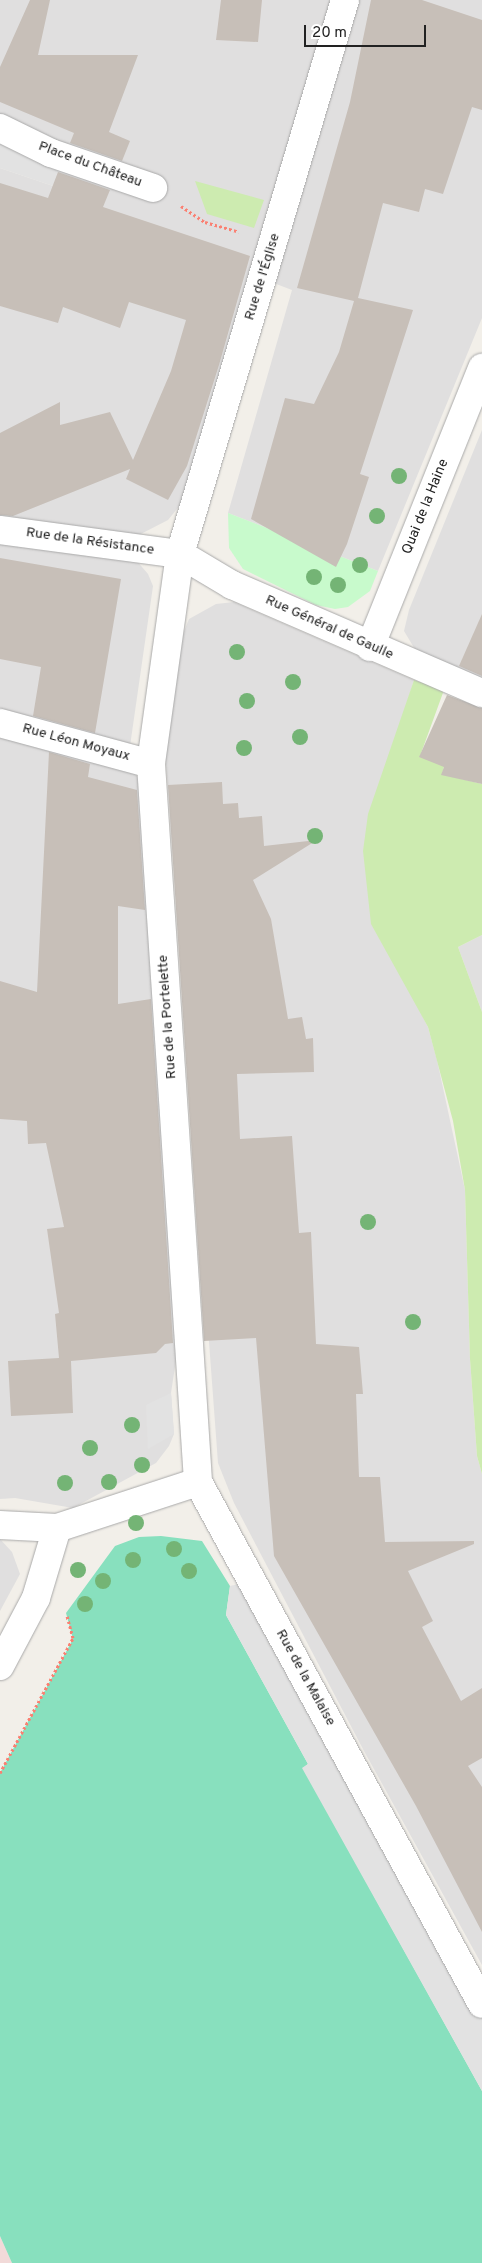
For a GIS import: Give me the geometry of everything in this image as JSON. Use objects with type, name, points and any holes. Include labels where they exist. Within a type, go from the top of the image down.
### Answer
[{"type":"street","name":"Rue de l'Église","points":[[180,554],[345,0]]},
{"type":"street","name":"Place du Château","points":[[0,128],[59,156],[153,188]]},
{"type":"street","name":"Quai de la Haine","points":[[370,647],[482,368]]},
{"type":"street","name":"Rue de la Résistance","points":[[0,530],[180,554]]},
{"type":"street","name":"Rue Général de Gaulle","points":[[180,554],[232,585],[370,647],[482,693]]},
{"type":"street","name":"Rue de la Portelette","points":[[180,554],[151,764],[198,1482]]},
{"type":"street","name":"Rue Léon Moyaux","points":[[0,723],[151,764]]},
{"type":"street","points":[[0,1525],[57,1528],[198,1482]]},
{"type":"street","name":"Rue de la Malaise","points":[[198,1482],[482,2004]]},
{"type":"street","points":[[0,1666],[36,1598],[57,1528]]},
{"type":"path","points":[[0,1773],[74,1638],[66,1613],[36,1598]]},
{"type":"shaded area","points":[[0,0],[335,0],[181,504],[168,520],[133,538],[0,517],[0,168],[59,188],[0,121]]},
{"type":"shaded area","points":[[353,0],[482,0],[482,318],[378,571],[228,513],[292,290],[271,282]]},
{"type":"shaded area","points":[[0,143],[69,165],[59,188],[0,168]]},
{"type":"shaded area","points":[[482,430],[482,681],[416,651],[404,631],[409,610]]},
{"type":"shaded area","points":[[0,540],[136,560],[148,574],[153,586],[130,746],[0,711]]},
{"type":"shaded area","points":[[234,602],[414,680],[395,741],[410,991],[428,1027],[465,1190],[470,1359],[477,1456],[482,1474],[482,1965],[364,1751],[234,1503],[218,1463],[165,750],[183,634],[189,619],[216,604]]},
{"type":"shaded area","points":[[0,733],[133,772],[140,780],[178,1347],[171,1393],[174,1434],[169,1446],[156,1463],[73,1508],[15,1498],[0,1499]]},
{"type":"shaded area","points":[[482,935],[482,1012],[458,947]]},
{"type":"shaded area","points":[[171,1393],[174,1434],[148,1449],[146,1405]]},
{"type":"shaded area","points":[[0,1539],[12,1552],[20,1574],[0,1611]]},
{"type":"shaded area","points":[[252,1581],[482,2004],[482,2091],[302,1768],[308,1764],[226,1615],[230,1586]]},
{"type":"shaded area","points":[[0,2236],[12,2263],[0,2263]]},
{"type":"green space","points":[[195,181],[264,200],[254,228],[207,214]]},
{"type":"green space","points":[[228,513],[378,571],[370,591],[348,607],[335,609],[316,605],[243,569],[229,548]]},
{"type":"green space","points":[[414,680],[444,690],[420,756],[445,763],[442,774],[482,784],[482,935],[458,947],[482,1012],[482,1474],[477,1456],[470,1359],[465,1190],[453,1121],[428,1027],[371,924],[363,851],[368,814]]},
{"type":"green space","points":[[161,1536],[202,1541],[230,1586],[226,1615],[308,1764],[303,1768],[482,2091],[482,2263],[12,2263],[0,2236],[0,1773],[73,1639],[66,1613],[115,1546],[139,1537]]},
{"type":"building","points":[[30,0],[50,0],[38,55],[138,55],[109,132],[130,141],[122,161],[70,143],[74,133],[0,102],[0,67]]},
{"type":"building","points":[[221,0],[262,0],[258,42],[216,40]]},
{"type":"building","points":[[371,0],[422,0],[482,20],[482,110],[472,107],[443,194],[425,189],[419,212],[383,203],[358,298],[413,310],[360,474],[369,477],[347,544],[336,567],[251,519],[285,398],[314,404],[339,352],[354,301],[297,288],[350,102]]},
{"type":"building","points":[[58,172],[110,190],[103,207],[250,256],[219,365],[187,466],[168,500],[126,479],[130,469],[13,516],[0,515],[0,433],[60,402],[60,425],[110,412],[133,460],[171,371],[186,320],[129,302],[120,328],[63,307],[58,323],[0,306],[0,183],[48,198]]},
{"type":"building","points":[[0,558],[121,579],[95,733],[33,716],[41,667],[0,659]]},
{"type":"building","points":[[482,614],[482,676],[459,666]]},
{"type":"building","points":[[447,695],[482,708],[482,784],[441,775],[444,767],[419,757]]},
{"type":"building","points":[[49,752],[90,764],[88,777],[137,790],[145,910],[118,906],[118,1004],[151,999],[173,1343],[165,1344],[156,1353],[71,1361],[73,1413],[11,1416],[8,1361],[59,1358],[55,1314],[59,1313],[47,1229],[64,1227],[46,1143],[28,1144],[27,1121],[0,1119],[0,981],[37,992]]},
{"type":"building","points":[[222,782],[223,804],[238,803],[239,818],[262,816],[264,846],[317,840],[253,880],[271,919],[288,1019],[302,1017],[306,1039],[313,1038],[314,1072],[237,1074],[240,1139],[292,1136],[299,1233],[311,1232],[316,1344],[359,1347],[363,1394],[356,1394],[359,1477],[380,1477],[385,1542],[474,1541],[474,1544],[408,1571],[433,1621],[422,1627],[461,1701],[482,1688],[482,1758],[468,1766],[482,1787],[482,1932],[416,1806],[274,1556],[256,1338],[204,1341],[168,785]]}]
